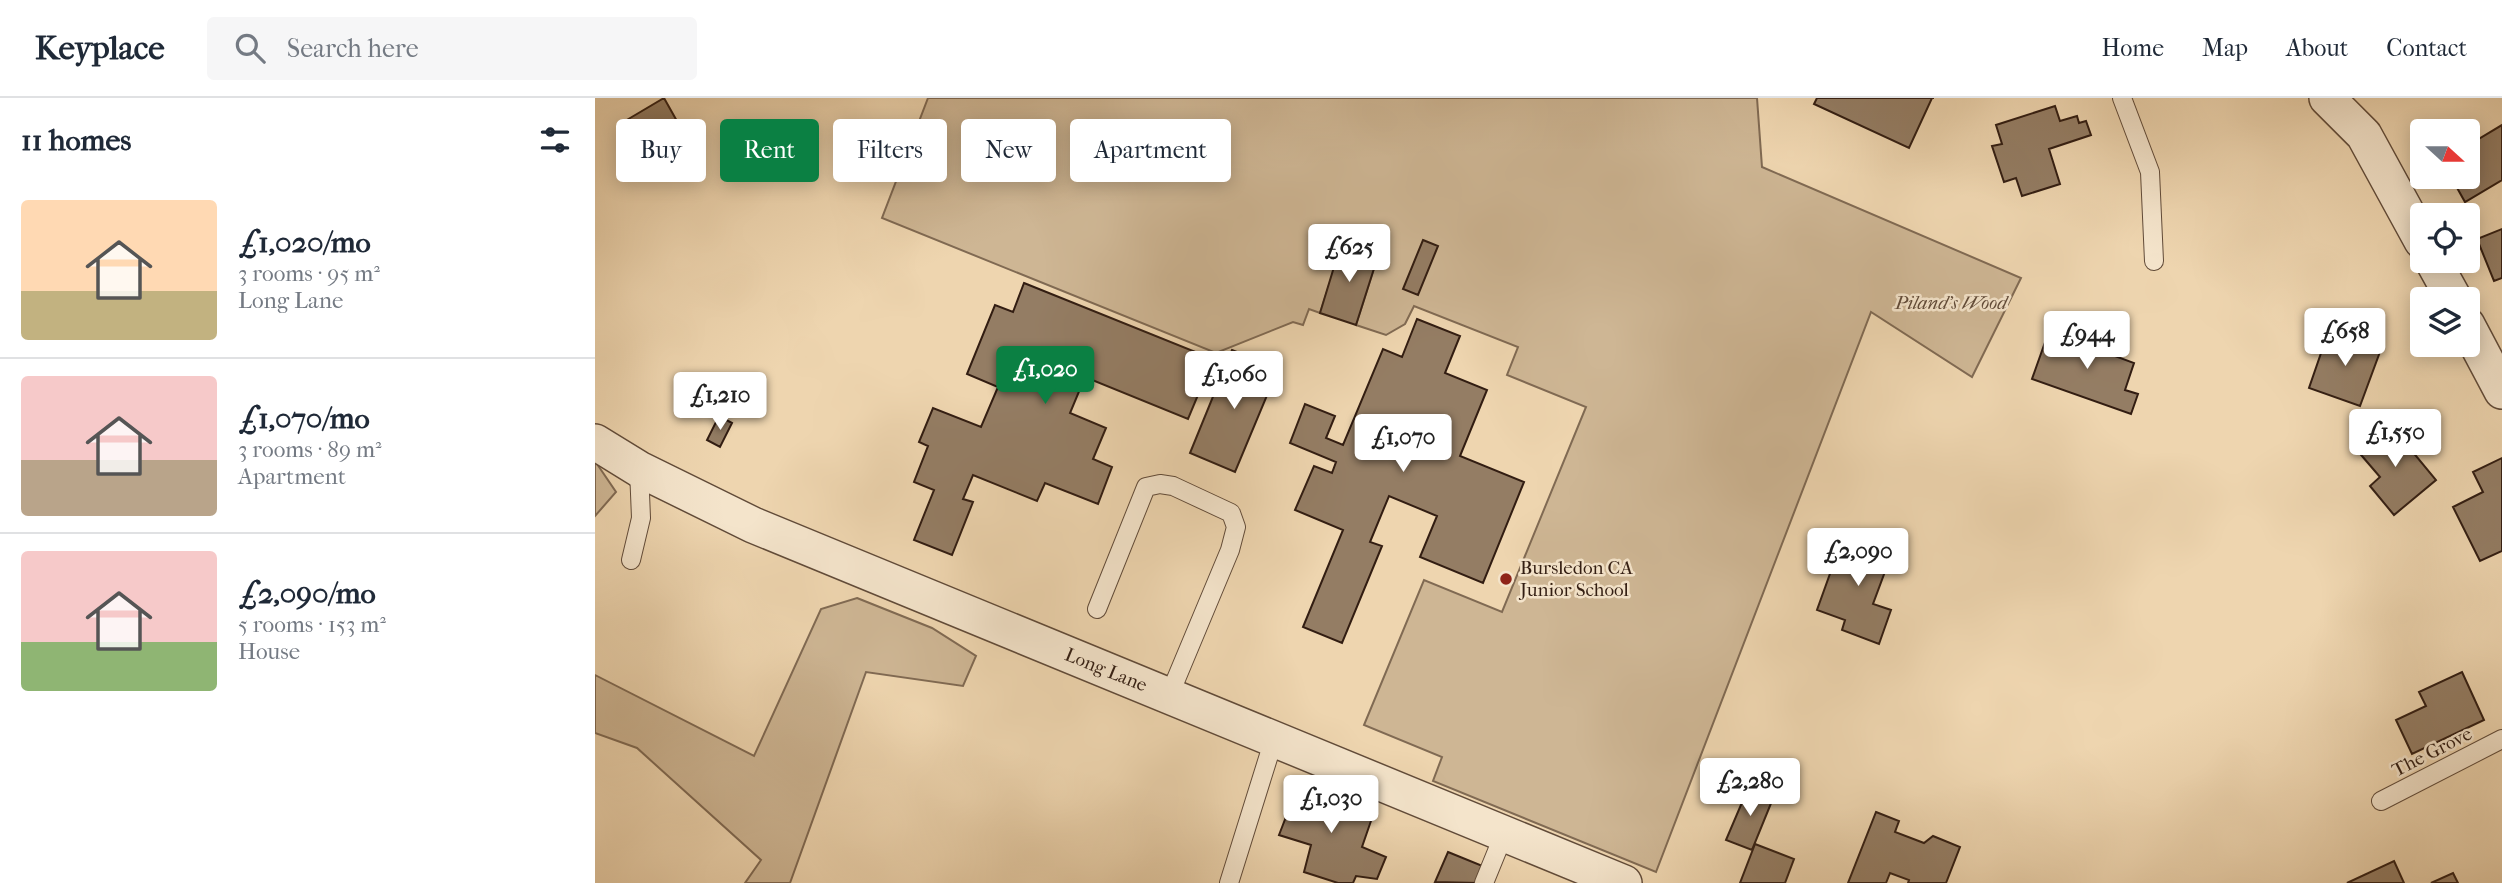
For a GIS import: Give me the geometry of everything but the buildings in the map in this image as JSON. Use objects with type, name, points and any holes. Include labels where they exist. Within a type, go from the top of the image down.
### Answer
[{"type":"street","points":[[2327,98],[2364,135],[2410,219]]},
{"type":"street","points":[[2480,350],[2502,391]]},
{"type":"street","name":"Long Lane","points":[[595,442],[639,469],[753,525],[1624,883]]},
{"type":"lane","points":[[2122,98],[2150,172],[2154,261]]},
{"type":"lane","points":[[631,560],[641,518],[639,469]]},
{"type":"lane","points":[[1097,609],[1146,487],[1160,484],[1173,486],[1231,513],[1236,527],[1230,550],[1169,696]]},
{"type":"lane","points":[[1229,883],[1274,739]]},
{"type":"lane","name":"The Grove","points":[[2381,801],[2502,739]]},
{"type":"lane","points":[[1484,883],[1504,834]]},
{"type":"green space","name":"Bursledon CA Junior School","points":[[928,98],[1757,98],[1762,167],[2021,278],[1972,377],[1871,312],[1656,872],[1433,781],[1442,757],[1364,725],[1424,580],[1502,612],[1586,407],[1507,375],[1518,347],[1414,306],[1405,324],[1386,335],[1356,325],[1378,256],[1342,245],[1320,313],[1309,309],[1303,325],[1293,322],[1216,353],[882,218],[896,182],[947,182],[947,119],[920,119]]},
{"type":"green space","points":[[595,461],[616,492],[595,516]]},
{"type":"green space","points":[[857,598],[932,628],[976,656],[963,686],[866,672],[790,883],[745,883],[761,860],[637,748],[595,733],[595,675],[754,756],[821,609]]},
{"type":"place","name":"Bursledon CA Junior School","points":[[1506,579]]},
{"type":"park label","name":"Piland's Wood","points":[[1951,303]]}]
